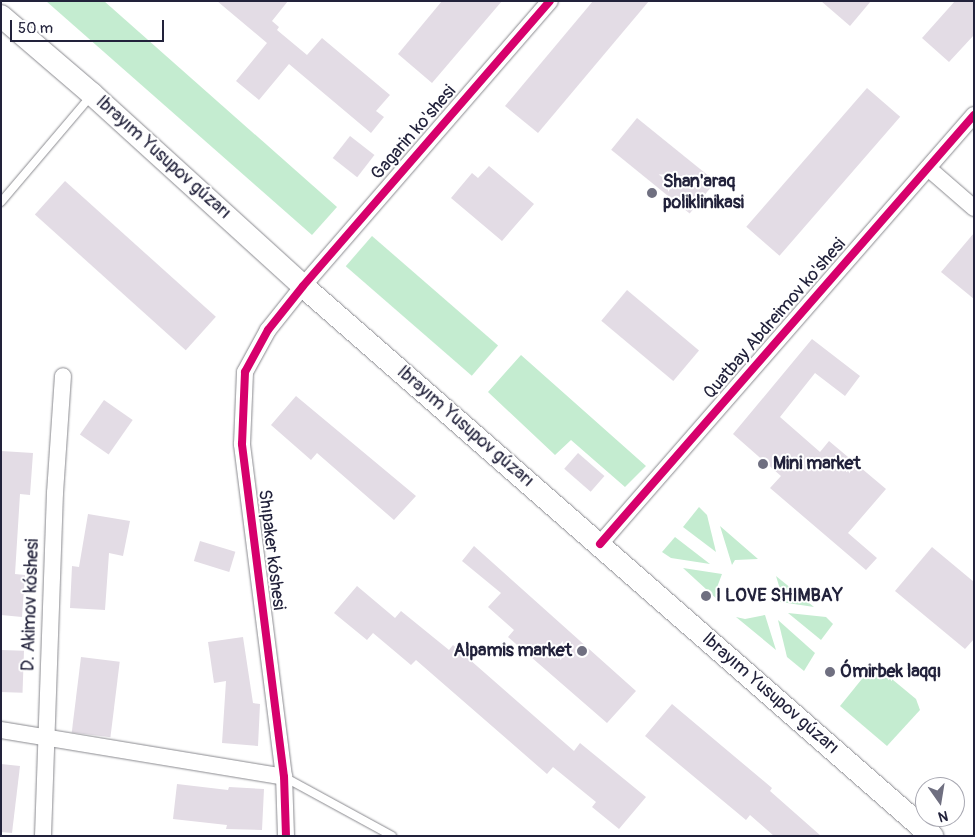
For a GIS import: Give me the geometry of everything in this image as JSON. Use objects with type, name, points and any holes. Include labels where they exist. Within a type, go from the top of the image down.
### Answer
[{"type":"main road","name":"Ibrayım Yusupov gúzarı","points":[[1,16],[92,94],[303,286],[932,836]]},
{"type":"street","name":"Gagarin ko'shesi","points":[[303,286],[550,1]]},
{"type":"street","name":"Quatbay Abdreimov ko'shesi","points":[[600,544],[974,115]]},
{"type":"street","points":[[928,168],[974,208]]},
{"type":"street","name":"Shıpaker kóshesi","points":[[286,836],[284,777],[242,444],[245,372],[268,330],[303,286]]},
{"type":"street","name":"D. Akimov kóshesi","points":[[43,836],[55,493],[63,376]]},
{"type":"street","points":[[1,730],[284,777]]},
{"type":"lane","points":[[1,202],[92,94]]},
{"type":"lane","points":[[284,777],[392,836]]},
{"type":"green space","points":[[46,1],[104,1],[337,207],[312,235]]},
{"type":"green space","points":[[372,236],[498,346],[472,376],[346,266]]},
{"type":"green space","points":[[521,355],[646,466],[625,487],[571,440],[555,455],[488,392]]},
{"type":"green space","points":[[699,507],[707,515],[716,552],[683,527]]},
{"type":"green space","points":[[720,526],[758,559],[735,560],[732,565]]},
{"type":"green space","points":[[675,537],[710,564],[671,558],[662,552]]},
{"type":"green space","points":[[683,568],[722,574],[716,590],[719,601]]},
{"type":"green space","points":[[776,576],[814,607],[774,601],[779,586]]},
{"type":"green space","points":[[788,613],[826,617],[833,624],[821,640]]},
{"type":"green space","points":[[765,615],[776,650],[736,617],[745,619]]},
{"type":"green space","points":[[778,620],[815,653],[804,671],[787,657]]},
{"type":"green space","points":[[870,669],[881,670],[916,699],[920,710],[887,746],[840,706]]},
{"type":"building","points":[[217,1],[288,1],[272,21],[279,27],[277,30],[307,55],[322,38],[390,95],[376,111],[384,117],[371,133],[289,64],[259,100],[236,81],[267,43]]},
{"type":"building","points":[[442,1],[502,1],[432,83],[398,54]]},
{"type":"building","points":[[593,1],[649,1],[538,133],[505,106]]},
{"type":"building","points":[[821,1],[871,1],[850,26]]},
{"type":"building","points":[[955,1],[974,1],[974,35],[949,62],[922,38]]},
{"type":"building","points":[[867,88],[900,117],[779,256],[746,227]]},
{"type":"building","points":[[637,118],[715,182],[690,213],[611,150]]},
{"type":"building","points":[[350,136],[374,155],[357,177],[333,158]]},
{"type":"building","points":[[489,166],[534,204],[502,241],[451,198],[472,173],[478,178]]},
{"type":"building","points":[[65,181],[216,317],[186,350],[35,214]]},
{"type":"building","points":[[974,233],[974,299],[941,272]]},
{"type":"building","points":[[627,290],[699,350],[673,381],[601,321]]},
{"type":"building","points":[[812,339],[860,376],[845,396],[815,373],[780,417],[820,452],[829,441],[886,489],[848,533],[877,558],[866,570],[770,488],[781,476],[733,434]]},
{"type":"building","points":[[296,396],[416,496],[394,520],[317,453],[311,460],[271,425]]},
{"type":"building","points":[[104,400],[133,420],[109,454],[80,434]]},
{"type":"building","points":[[1,451],[33,453],[30,495],[20,494],[15,574],[25,575],[22,617],[1,615]]},
{"type":"building","points":[[578,453],[604,476],[591,492],[564,469]]},
{"type":"building","points":[[88,514],[130,521],[123,556],[109,553],[105,610],[70,608],[72,566],[79,567]]},
{"type":"building","points":[[200,541],[235,552],[229,572],[194,561]]},
{"type":"building","points":[[474,546],[636,691],[607,723],[508,637],[514,630],[488,607],[501,593],[462,561]]},
{"type":"building","points":[[932,547],[974,582],[974,639],[965,649],[895,591]]},
{"type":"building","points":[[357,586],[395,618],[401,611],[449,650],[453,645],[574,751],[580,743],[646,797],[619,829],[592,807],[596,802],[553,767],[547,774],[416,660],[411,665],[373,633],[367,640],[334,613]]},
{"type":"building","points":[[243,637],[253,703],[260,704],[258,746],[222,743],[226,681],[214,683],[208,642]]},
{"type":"building","points":[[1,650],[24,651],[23,693],[1,692]]},
{"type":"building","points":[[81,657],[120,662],[110,737],[72,732]]},
{"type":"building","points":[[672,704],[772,788],[770,791],[821,836],[774,836],[750,815],[746,820],[645,736]]},
{"type":"building","points":[[1,764],[20,766],[12,833],[1,832]]},
{"type":"building","points":[[177,784],[228,790],[229,787],[264,789],[262,830],[226,829],[227,825],[173,819]]},
{"type":"cycle path","points":[[286,836],[284,777],[242,444],[245,372],[268,330],[303,286],[550,1]]},
{"type":"cycle path","points":[[600,544],[974,115]]},
{"type":"place","name":"Shan'araq poliklinikasi","points":[[652,193]]},
{"type":"place","name":"Mini market","points":[[763,464]]},
{"type":"place","name":"I LOVE SHIMBAY","points":[[706,596]]},
{"type":"place","name":"Alpamis market","points":[[582,651]]},
{"type":"place","name":"Ómirbek laqqı","points":[[830,672]]}]
